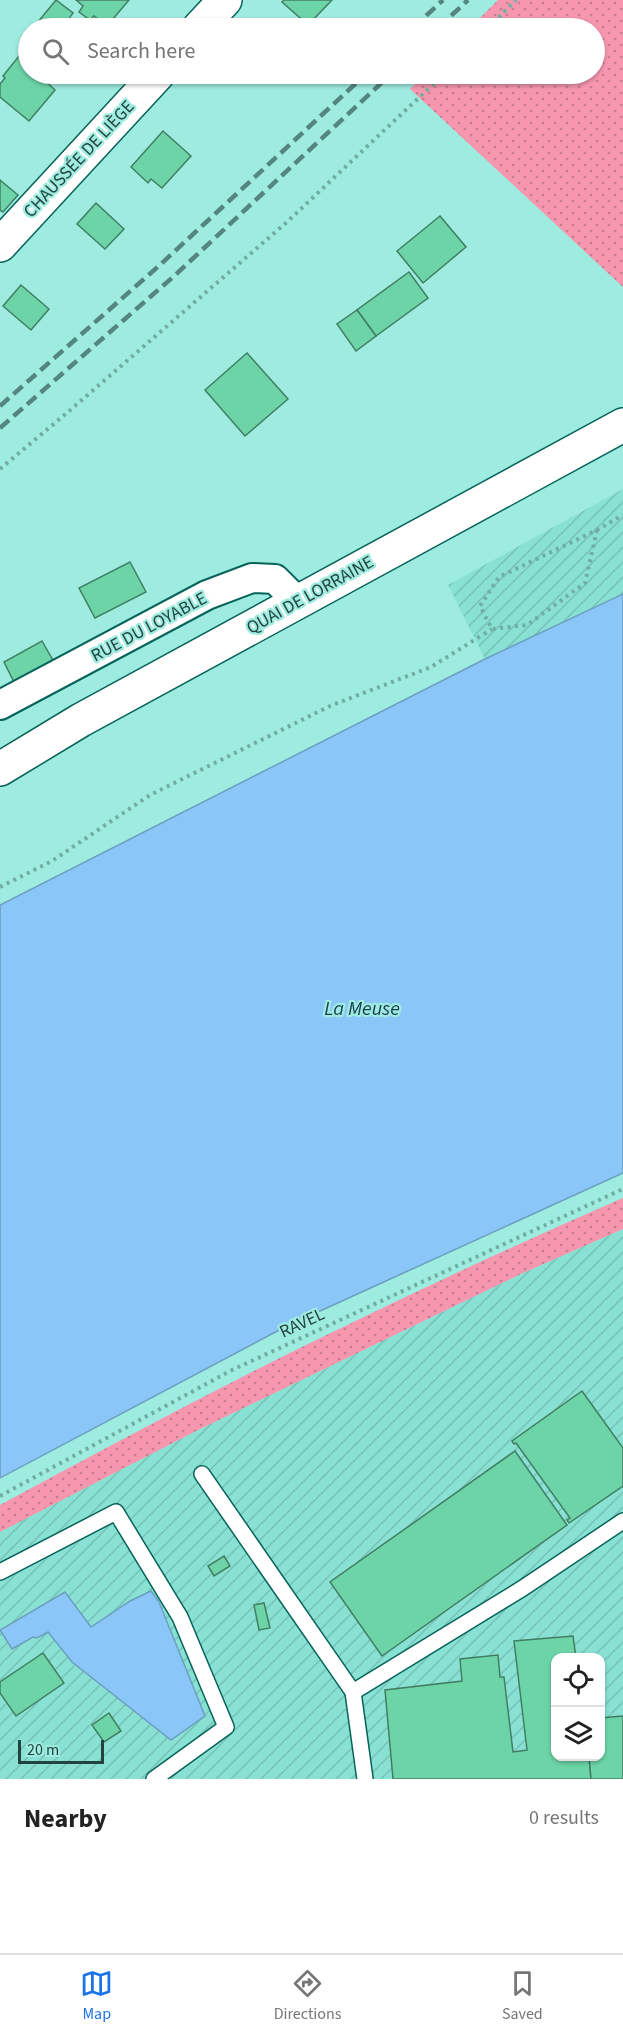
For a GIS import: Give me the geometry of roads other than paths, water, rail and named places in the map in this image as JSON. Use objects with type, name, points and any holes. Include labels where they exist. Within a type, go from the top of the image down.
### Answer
[{"type":"main road","points":[[208,18],[225,0]]},
{"type":"main road","name":"CHAUSSÉE DE LIÈGE","points":[[0,245],[149,84]]},
{"type":"main road","name":"QUAI DE LORRAINE","points":[[0,769],[81,720],[623,425]]},
{"type":"street","name":"RUE DU LOYABLE","points":[[0,705],[207,595],[252,578],[274,579],[298,602]]},
{"type":"lane","points":[[202,1474],[353,1692],[365,1779]]},
{"type":"lane","points":[[0,1572],[116,1512],[180,1617],[226,1727],[153,1779]]},
{"type":"lane","points":[[353,1692],[523,1588],[623,1521]]},
{"type":"water","name":"La Meuse","points":[[623,594],[623,1173],[285,1327],[0,1478],[0,905],[485,659]]},
{"type":"water","points":[[151,1591],[159,1602],[205,1716],[171,1740],[72,1662],[48,1632],[37,1638],[33,1637],[12,1649],[0,1630],[65,1592],[91,1627],[130,1601]]},
{"type":"railway","points":[[424,18],[443,0]]},
{"type":"railway","points":[[449,18],[468,0]]},
{"type":"railway","points":[[0,406],[161,264],[355,84]]},
{"type":"railway","points":[[0,428],[173,277],[380,84]]}]
